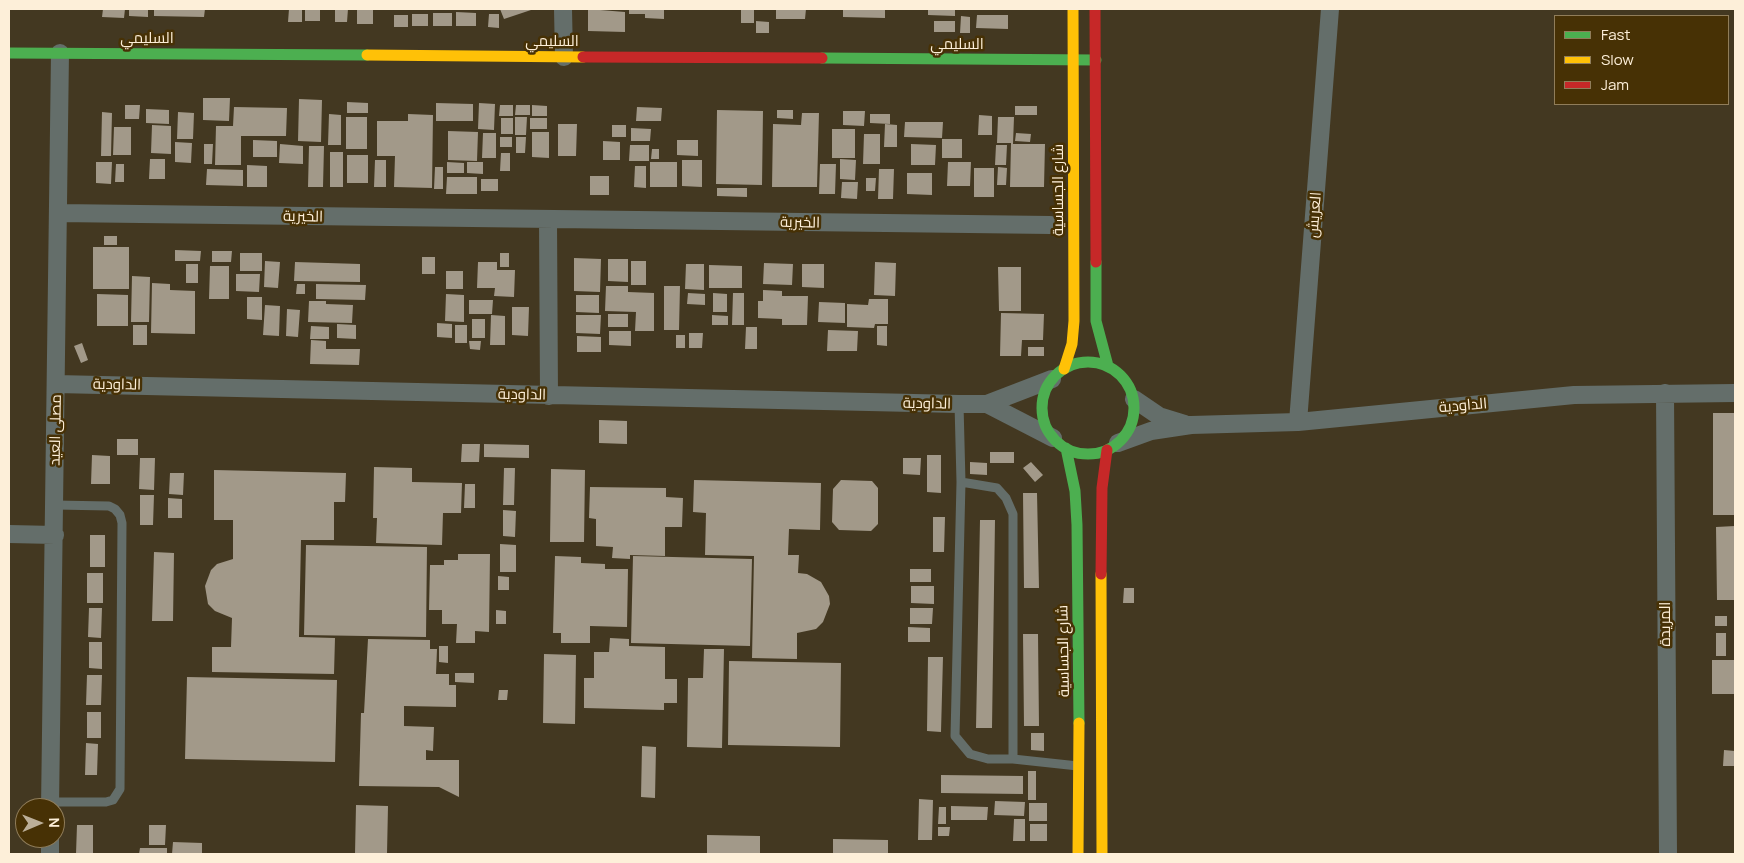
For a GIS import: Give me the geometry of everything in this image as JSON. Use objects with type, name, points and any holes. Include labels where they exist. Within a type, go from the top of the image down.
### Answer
[{"type":"street","points":[[563,9],[564,57]]},
{"type":"street","name":"شارع الجساسية","points":[[1058,374],[1072,344],[1074,321],[1073,9]]},
{"type":"street","points":[[1095,9],[1096,321],[1108,366]]},
{"type":"street","name":"العريش","points":[[1298,422],[1330,9]]},
{"type":"street","name":"السليمي","points":[[9,53],[1096,60]]},
{"type":"street","name":"مصلى العيد","points":[[50,798],[60,53]]},
{"type":"street","name":"الخيرية","points":[[58,213],[1051,225]]},
{"type":"street","points":[[548,220],[549,396]]},
{"type":"street","points":[[1102,854],[1102,488],[1112,447],[1132,423],[1134,399],[1128,385],[1120,374],[1108,366],[1086,362],[1058,374],[1044,393],[1042,409],[1045,425],[1060,443],[1079,454],[1093,454],[1112,447]]},
{"type":"street","name":"الداودية","points":[[56,384],[987,404],[1058,374]]},
{"type":"street","name":"الداودية","points":[[1112,447],[1151,431],[1191,425],[1298,422],[1574,395],[1735,393]]},
{"type":"street","name":"المريدة","points":[[1665,394],[1668,854]]},
{"type":"street","name":"الداودية","points":[[1134,399],[1158,416],[1191,425]]},
{"type":"street","name":"الداودية","points":[[987,404],[1060,443]]},
{"type":"street","name":"شارع الجساسية","points":[[1060,443],[1075,491],[1077,525],[1080,766],[1078,854]]},
{"type":"street","points":[[9,534],[55,535]]},
{"type":"lane","points":[[959,404],[961,482],[955,736],[970,754],[988,759],[1012,759],[1080,766]]},
{"type":"lane","points":[[961,482],[997,488],[1006,498],[1013,514],[1012,759]]},
{"type":"lane","points":[[55,505],[109,506],[116,509],[122,523],[120,789],[117,796],[106,802],[65,804]]},
{"type":"building","points":[[103,9],[125,9],[124,18],[102,17]]},
{"type":"building","points":[[129,9],[148,9],[148,17],[129,16]]},
{"type":"building","points":[[154,9],[205,9],[204,17],[154,16]]},
{"type":"building","points":[[289,9],[302,9],[302,22],[288,22]]},
{"type":"building","points":[[335,9],[348,9],[347,22],[335,22]]},
{"type":"building","points":[[357,9],[373,9],[373,24],[357,24]]},
{"type":"building","points":[[500,9],[534,9],[504,19]]},
{"type":"building","points":[[588,9],[625,12],[625,32],[588,31]]},
{"type":"building","points":[[629,9],[664,9],[664,19],[645,18],[645,14],[629,14]]},
{"type":"building","points":[[741,9],[754,9],[754,23],[741,23]]},
{"type":"building","points":[[776,9],[806,9],[805,19],[776,19]]},
{"type":"building","points":[[843,9],[885,9],[885,18],[843,17]]},
{"type":"building","points":[[928,9],[955,9],[955,16],[928,15]]},
{"type":"building","points":[[305,10],[320,10],[320,21],[305,21]]},
{"type":"building","points":[[456,12],[476,13],[476,26],[456,26]]},
{"type":"building","points":[[433,13],[452,13],[452,26],[433,26]]},
{"type":"building","points":[[412,14],[428,14],[428,26],[412,26]]},
{"type":"building","points":[[489,14],[499,14],[499,28],[488,27]]},
{"type":"building","points":[[394,15],[408,15],[408,27],[394,27]]},
{"type":"building","points":[[977,15],[1008,15],[1008,29],[976,28]]},
{"type":"building","points":[[961,16],[970,17],[970,33],[960,33]]},
{"type":"building","points":[[756,21],[769,22],[769,33],[756,33]]},
{"type":"building","points":[[934,21],[955,21],[955,32],[934,32]]},
{"type":"building","points":[[203,98],[230,98],[229,121],[203,120]]},
{"type":"building","points":[[299,99],[322,100],[321,142],[298,141]]},
{"type":"building","points":[[347,102],[368,103],[368,113],[347,113]]},
{"type":"building","points":[[436,103],[473,104],[473,121],[436,121]]},
{"type":"building","points":[[479,103],[495,104],[494,130],[478,129]]},
{"type":"building","points":[[125,105],[140,105],[139,119],[125,119]]},
{"type":"building","points":[[500,105],[513,105],[513,116],[499,116]]},
{"type":"building","points":[[516,105],[530,105],[530,115],[515,115]]},
{"type":"building","points":[[532,105],[547,106],[547,116],[532,116]]},
{"type":"building","points":[[1015,106],[1037,106],[1037,115],[1015,115]]},
{"type":"building","points":[[234,107],[287,108],[286,136],[241,136],[241,165],[215,165],[216,126],[233,126]]},
{"type":"building","points":[[637,107],[662,108],[661,121],[636,121]]},
{"type":"building","points":[[146,109],[169,110],[169,124],[146,123]]},
{"type":"building","points":[[717,110],[763,111],[762,185],[716,184]]},
{"type":"building","points":[[777,110],[793,110],[793,119],[777,118]]},
{"type":"building","points":[[843,111],[865,111],[864,126],[843,125]]},
{"type":"building","points":[[102,112],[112,113],[111,156],[101,156]]},
{"type":"building","points":[[178,112],[194,113],[193,139],[177,139]]},
{"type":"building","points":[[802,113],[819,113],[817,187],[772,187],[773,124],[801,125]]},
{"type":"building","points":[[329,114],[341,115],[341,145],[328,145]]},
{"type":"building","points":[[408,114],[433,115],[432,188],[394,187],[395,156],[377,156],[377,121],[408,121]]},
{"type":"building","points":[[870,114],[890,114],[890,124],[870,123]]},
{"type":"building","points":[[979,115],[992,116],[992,135],[978,135]]},
{"type":"building","points":[[346,117],[367,117],[367,149],[346,149]]},
{"type":"building","points":[[515,117],[527,117],[526,135],[515,135]]},
{"type":"building","points":[[998,117],[1014,117],[1013,144],[1045,144],[1044,187],[1010,187],[1011,143],[997,143]]},
{"type":"building","points":[[501,118],[513,118],[513,134],[501,134]]},
{"type":"building","points":[[530,118],[547,118],[547,129],[530,129]]},
{"type":"building","points":[[905,122],[943,122],[942,138],[904,137]]},
{"type":"building","points":[[558,124],[577,124],[576,156],[558,156]]},
{"type":"building","points":[[885,124],[897,125],[897,147],[884,147]]},
{"type":"building","points":[[152,125],[171,126],[171,154],[151,153]]},
{"type":"building","points":[[612,125],[626,125],[626,137],[612,137]]},
{"type":"building","points":[[114,127],[131,127],[131,155],[113,155]]},
{"type":"building","points":[[631,128],[651,129],[650,141],[631,141]]},
{"type":"building","points":[[832,129],[855,129],[855,158],[832,158]]},
{"type":"building","points":[[448,131],[478,132],[477,161],[448,160]]},
{"type":"building","points":[[532,132],[549,132],[549,158],[532,157]]},
{"type":"building","points":[[483,133],[496,133],[496,158],[482,158]]},
{"type":"building","points":[[1016,133],[1031,134],[1030,142],[1015,141]]},
{"type":"building","points":[[864,134],[880,134],[880,164],[863,164]]},
{"type":"building","points":[[500,137],[512,137],[512,147],[500,147]]},
{"type":"building","points":[[516,137],[526,137],[525,153],[516,153]]},
{"type":"building","points":[[942,139],[962,139],[962,158],[942,158]]},
{"type":"building","points":[[253,140],[277,141],[277,157],[253,157]]},
{"type":"building","points":[[677,140],[698,140],[698,156],[677,155]]},
{"type":"building","points":[[603,141],[620,142],[620,160],[603,160]]},
{"type":"building","points":[[175,142],[192,143],[191,163],[175,162]]},
{"type":"building","points":[[204,144],[213,144],[212,164],[204,164]]},
{"type":"building","points":[[280,144],[303,146],[303,164],[279,163]]},
{"type":"building","points":[[911,144],[936,145],[935,165],[911,165]]},
{"type":"building","points":[[630,145],[649,145],[649,161],[629,161]]},
{"type":"building","points":[[996,145],[1007,145],[1006,165],[995,165]]},
{"type":"building","points":[[309,146],[324,146],[323,187],[308,187]]},
{"type":"building","points":[[652,149],[659,149],[659,159],[651,159]]},
{"type":"building","points":[[330,152],[343,152],[343,187],[330,187]]},
{"type":"building","points":[[501,153],[510,153],[510,171],[500,171]]},
{"type":"building","points":[[347,155],[368,155],[368,183],[347,183]]},
{"type":"building","points":[[150,159],[165,159],[165,179],[149,179]]},
{"type":"building","points":[[840,159],[856,160],[855,180],[840,179]]},
{"type":"building","points":[[375,160],[386,160],[386,187],[374,187]]},
{"type":"building","points":[[682,160],[702,160],[702,187],[682,186]]},
{"type":"building","points":[[96,162],[112,162],[111,184],[96,183]]},
{"type":"building","points":[[447,162],[464,163],[464,173],[447,173]]},
{"type":"building","points":[[467,162],[483,162],[483,174],[467,173]]},
{"type":"building","points":[[650,162],[677,162],[677,187],[650,187]]},
{"type":"building","points":[[948,162],[971,162],[970,186],[947,186]]},
{"type":"building","points":[[116,164],[124,164],[124,182],[115,182]]},
{"type":"building","points":[[820,164],[836,164],[835,194],[819,194]]},
{"type":"building","points":[[247,165],[267,166],[267,187],[247,187]]},
{"type":"building","points":[[635,166],[646,166],[646,188],[634,187]]},
{"type":"building","points":[[435,167],[443,167],[443,189],[434,189]]},
{"type":"building","points":[[998,167],[1007,168],[1006,185],[997,185]]},
{"type":"building","points":[[974,168],[994,168],[994,197],[974,197]]},
{"type":"building","points":[[207,169],[243,170],[243,186],[206,185]]},
{"type":"building","points":[[879,169],[894,169],[893,199],[878,199]]},
{"type":"building","points":[[907,173],[932,173],[932,195],[907,194]]},
{"type":"building","points":[[590,176],[609,176],[609,195],[590,195]]},
{"type":"building","points":[[447,177],[477,177],[477,194],[446,194]]},
{"type":"building","points":[[866,178],[876,178],[875,191],[866,191]]},
{"type":"building","points":[[481,179],[498,179],[498,191],[481,191]]},
{"type":"building","points":[[842,182],[858,182],[857,199],[841,198]]},
{"type":"building","points":[[717,188],[747,188],[747,197],[717,196]]},
{"type":"building","points":[[104,236],[117,236],[117,245],[104,245]]},
{"type":"building","points":[[93,247],[129,247],[129,289],[93,289]]},
{"type":"building","points":[[175,250],[201,251],[200,261],[175,261]]},
{"type":"building","points":[[212,251],[232,251],[231,262],[212,262]]},
{"type":"building","points":[[240,253],[262,253],[262,271],[240,271]]},
{"type":"building","points":[[500,253],[509,253],[509,267],[500,267]]},
{"type":"building","points":[[422,257],[435,257],[435,274],[422,274]]},
{"type":"building","points":[[574,258],[601,259],[600,292],[574,291]]},
{"type":"building","points":[[608,259],[628,259],[628,282],[608,281]]},
{"type":"building","points":[[265,261],[280,262],[278,288],[264,287]]},
{"type":"building","points":[[631,261],[646,261],[646,285],[631,285]]},
{"type":"building","points":[[295,262],[360,264],[360,282],[294,281]]},
{"type":"building","points":[[478,262],[497,262],[497,270],[515,270],[514,297],[494,296],[495,288],[477,288]]},
{"type":"building","points":[[875,262],[896,263],[895,296],[874,295]]},
{"type":"building","points":[[764,263],[793,264],[792,285],[763,284]]},
{"type":"building","points":[[186,264],[198,264],[198,283],[186,283]]},
{"type":"building","points":[[686,264],[704,264],[704,290],[685,289]]},
{"type":"building","points":[[802,264],[824,264],[824,288],[802,287]]},
{"type":"building","points":[[709,265],[742,266],[742,288],[709,288]]},
{"type":"building","points":[[210,266],[229,266],[229,299],[209,299]]},
{"type":"building","points":[[998,267],[1021,267],[1021,311],[999,311]]},
{"type":"building","points":[[446,271],[463,271],[463,289],[446,289]]},
{"type":"building","points":[[236,274],[260,274],[259,292],[236,291]]},
{"type":"building","points":[[132,276],[150,277],[149,322],[131,322]]},
{"type":"building","points":[[152,283],[170,284],[170,290],[195,291],[195,334],[151,333]]},
{"type":"building","points":[[297,284],[305,284],[305,294],[296,294]]},
{"type":"building","points":[[316,284],[366,285],[365,300],[316,299]]},
{"type":"building","points":[[606,286],[628,286],[628,292],[654,293],[654,331],[635,331],[636,312],[605,311]]},
{"type":"building","points":[[664,286],[680,286],[679,330],[664,330]]},
{"type":"building","points":[[763,290],[782,291],[782,296],[808,296],[807,325],[782,325],[782,319],[758,318],[758,301],[763,301]]},
{"type":"building","points":[[688,293],[705,294],[705,305],[687,304]]},
{"type":"building","points":[[713,293],[727,294],[727,312],[713,312]]},
{"type":"building","points":[[733,293],[744,293],[744,325],[732,325]]},
{"type":"building","points":[[97,294],[128,295],[128,326],[97,326]]},
{"type":"building","points":[[446,294],[464,295],[464,322],[445,321]]},
{"type":"building","points":[[576,295],[599,295],[599,313],[576,312]]},
{"type":"building","points":[[247,297],[262,297],[262,320],[247,319]]},
{"type":"building","points":[[869,299],[888,299],[888,324],[875,324],[874,328],[847,327],[847,304],[868,305]]},
{"type":"building","points":[[469,300],[493,300],[492,314],[469,314]]},
{"type":"building","points":[[309,301],[326,301],[326,304],[353,305],[352,323],[308,322]]},
{"type":"building","points":[[819,302],[845,303],[845,323],[818,322]]},
{"type":"building","points":[[265,305],[280,306],[279,336],[263,335]]},
{"type":"building","points":[[512,307],[529,307],[528,336],[512,335]]},
{"type":"building","points":[[287,309],[300,310],[298,337],[286,336]]},
{"type":"building","points":[[1001,313],[1044,314],[1043,340],[1022,340],[1021,356],[1000,356]]},
{"type":"building","points":[[608,314],[628,314],[628,327],[608,327]]},
{"type":"building","points":[[491,315],[505,316],[505,345],[490,345]]},
{"type":"building","points":[[576,315],[601,315],[600,334],[576,333]]},
{"type":"building","points":[[712,315],[728,316],[728,325],[712,325]]},
{"type":"building","points":[[472,319],[485,319],[485,338],[472,338]]},
{"type":"building","points":[[437,323],[452,324],[452,338],[437,337]]},
{"type":"building","points":[[337,324],[356,325],[356,339],[337,338]]},
{"type":"building","points":[[133,325],[147,325],[147,345],[133,345]]},
{"type":"building","points":[[455,325],[467,325],[467,343],[455,343]]},
{"type":"building","points":[[311,326],[329,327],[329,339],[310,339]]},
{"type":"building","points":[[877,326],[887,326],[887,346],[877,345]]},
{"type":"building","points":[[746,327],[757,327],[757,349],[745,349]]},
{"type":"building","points":[[828,330],[858,331],[857,351],[827,351]]},
{"type":"building","points":[[609,331],[631,331],[631,346],[609,345]]},
{"type":"building","points":[[689,333],[703,333],[702,348],[689,348]]},
{"type":"building","points":[[676,335],[685,335],[685,348],[676,348]]},
{"type":"building","points":[[577,336],[601,337],[601,352],[577,352]]},
{"type":"building","points":[[311,340],[326,341],[326,349],[360,349],[359,365],[310,364]]},
{"type":"building","points":[[469,341],[481,341],[480,350],[470,349]]},
{"type":"building","points":[[82,343],[88,360],[81,363],[74,346]]},
{"type":"building","points":[[1028,347],[1044,347],[1044,356],[1028,356]]},
{"type":"building","points":[[1713,413],[1735,413],[1735,515],[1713,515]]},
{"type":"building","points":[[599,420],[627,421],[627,444],[599,443]]},
{"type":"building","points":[[117,439],[138,439],[138,455],[117,455]]},
{"type":"building","points":[[462,444],[480,444],[479,462],[461,462]]},
{"type":"building","points":[[484,444],[529,445],[529,458],[484,457]]},
{"type":"building","points":[[990,452],[1014,452],[1014,463],[990,463]]},
{"type":"building","points":[[92,455],[110,456],[110,484],[91,484]]},
{"type":"building","points":[[927,455],[941,455],[941,493],[927,492]]},
{"type":"building","points":[[140,458],[155,458],[154,490],[139,489]]},
{"type":"building","points":[[903,458],[921,458],[920,475],[903,474]]},
{"type":"building","points":[[970,462],[987,463],[987,475],[970,474]]},
{"type":"building","points":[[1031,462],[1043,475],[1035,482],[1023,468]]},
{"type":"building","points":[[374,467],[412,468],[412,482],[462,483],[461,513],[443,513],[442,545],[376,543],[377,518],[373,518]]},
{"type":"building","points":[[504,468],[515,468],[514,505],[503,505]]},
{"type":"building","points":[[551,469],[585,470],[584,542],[550,542]]},
{"type":"building","points":[[214,470],[346,473],[345,502],[334,502],[334,540],[301,540],[299,637],[335,638],[334,674],[212,672],[212,647],[231,647],[232,618],[215,611],[208,604],[205,586],[211,570],[217,564],[233,559],[233,520],[214,520]]},
{"type":"building","points":[[170,473],[184,473],[183,495],[169,494]]},
{"type":"building","points":[[694,480],[821,483],[820,530],[789,529],[788,555],[799,555],[798,573],[807,574],[821,582],[829,596],[830,604],[823,622],[816,629],[797,633],[797,659],[752,658],[754,556],[705,555],[706,513],[693,512]]},
{"type":"building","points":[[841,480],[872,481],[878,488],[878,524],[871,531],[839,530],[832,522],[833,489]]},
{"type":"building","points":[[465,484],[475,484],[475,508],[464,508]]},
{"type":"building","points":[[590,487],[666,488],[666,497],[683,498],[682,527],[665,527],[665,556],[630,555],[630,559],[612,558],[613,547],[596,546],[596,519],[589,518]]},
{"type":"building","points":[[1023,493],[1037,493],[1039,588],[1024,588]]},
{"type":"building","points":[[140,495],[154,495],[153,525],[140,525]]},
{"type":"building","points":[[168,498],[182,499],[182,518],[168,518]]},
{"type":"building","points":[[503,510],[516,511],[515,537],[503,536]]},
{"type":"building","points":[[933,517],[945,517],[944,552],[933,552]]},
{"type":"building","points":[[980,520],[995,520],[992,728],[976,728]]},
{"type":"building","points":[[1735,526],[1735,600],[1717,600],[1716,527]]},
{"type":"building","points":[[90,535],[105,535],[105,567],[90,567]]},
{"type":"building","points":[[500,544],[516,545],[516,572],[500,572]]},
{"type":"building","points":[[306,545],[427,547],[426,637],[304,635]]},
{"type":"building","points":[[154,552],[174,553],[173,621],[152,621]]},
{"type":"building","points":[[458,554],[490,554],[489,632],[475,631],[475,643],[456,643],[457,624],[442,624],[442,610],[429,610],[430,565],[444,565],[444,560],[458,560]]},
{"type":"building","points":[[555,556],[581,557],[581,563],[605,564],[605,569],[628,569],[627,627],[590,626],[590,643],[561,643],[561,633],[553,633]]},
{"type":"building","points":[[633,556],[752,559],[750,646],[631,643]]},
{"type":"building","points":[[910,569],[931,569],[931,582],[910,582]]},
{"type":"building","points":[[87,573],[103,573],[103,603],[87,603]]},
{"type":"building","points":[[498,576],[509,577],[509,590],[498,590]]},
{"type":"building","points":[[911,586],[934,586],[934,604],[911,603]]},
{"type":"building","points":[[1124,588],[1134,588],[1134,603],[1123,603]]},
{"type":"building","points":[[89,608],[102,608],[101,638],[88,637]]},
{"type":"building","points":[[910,608],[933,608],[932,624],[910,624]]},
{"type":"building","points":[[496,610],[506,611],[506,624],[496,624]]},
{"type":"building","points":[[1715,616],[1727,616],[1727,626],[1715,626]]},
{"type":"building","points":[[908,627],[930,628],[930,642],[908,642]]},
{"type":"building","points":[[1716,633],[1726,633],[1726,656],[1716,656]]},
{"type":"building","points":[[1023,634],[1038,634],[1039,726],[1024,726]]},
{"type":"building","points":[[610,638],[629,639],[629,646],[665,647],[665,679],[677,679],[677,703],[664,703],[664,710],[584,708],[584,678],[594,678],[594,652],[609,652]]},
{"type":"building","points":[[368,639],[430,640],[430,649],[437,649],[436,674],[449,674],[449,685],[456,685],[456,707],[404,706],[404,726],[434,727],[433,751],[426,750],[426,760],[459,760],[459,797],[439,787],[359,786],[361,713],[364,713]]},
{"type":"building","points":[[89,642],[102,642],[102,669],[89,668]]},
{"type":"building","points":[[439,646],[448,646],[448,663],[439,662]]},
{"type":"building","points":[[704,649],[724,649],[722,748],[687,747],[688,678],[703,678]]},
{"type":"building","points":[[544,654],[576,655],[575,724],[543,723]]},
{"type":"building","points":[[928,657],[943,657],[941,732],[927,731]]},
{"type":"building","points":[[1712,660],[1735,660],[1735,694],[1712,694]]},
{"type":"building","points":[[729,661],[841,663],[840,747],[728,745]]},
{"type":"building","points":[[455,673],[474,673],[474,683],[455,682]]},
{"type":"building","points":[[87,675],[102,675],[101,705],[86,705]]},
{"type":"building","points":[[187,677],[337,680],[335,762],[185,759]]},
{"type":"building","points":[[499,690],[508,690],[507,700],[498,700]]},
{"type":"building","points":[[87,712],[101,712],[101,738],[87,738]]},
{"type":"building","points":[[1031,733],[1044,733],[1044,751],[1031,750]]},
{"type":"building","points":[[86,743],[98,744],[97,775],[85,775]]},
{"type":"building","points":[[642,746],[656,747],[655,798],[641,797]]},
{"type":"building","points":[[1724,750],[1735,751],[1735,766],[1723,766]]},
{"type":"building","points":[[1028,771],[1036,771],[1036,800],[1028,800]]},
{"type":"building","points":[[941,775],[1023,776],[1023,794],[941,793]]},
{"type":"building","points":[[919,799],[933,800],[932,840],[918,840]]},
{"type":"building","points":[[995,801],[1025,802],[1024,816],[994,815]]},
{"type":"building","points":[[1029,803],[1047,803],[1047,821],[1029,821]]},
{"type":"building","points":[[356,805],[388,806],[387,854],[355,854]]},
{"type":"building","points":[[951,806],[988,807],[987,820],[951,820]]},
{"type":"building","points":[[939,807],[946,807],[946,824],[938,824]]},
{"type":"building","points":[[1014,819],[1025,819],[1025,841],[1013,841]]},
{"type":"building","points":[[1030,824],[1047,824],[1047,841],[1030,841]]},
{"type":"building","points":[[77,825],[93,825],[93,854],[76,854]]},
{"type":"building","points":[[149,825],[166,825],[165,845],[149,845]]},
{"type":"building","points":[[938,827],[950,827],[949,836],[938,836]]},
{"type":"building","points":[[707,835],[760,836],[760,854],[707,853]]},
{"type":"building","points":[[833,839],[888,840],[888,854],[833,854]]},
{"type":"building","points":[[173,842],[202,843],[202,854],[172,854]]},
{"type":"building","points":[[140,848],[167,848],[167,854],[139,854]]},
{"type":"traffic: fast","points":[[9,53],[367,55]]},
{"type":"traffic: fast","points":[[822,58],[1096,60]]},
{"type":"traffic: fast","points":[[1096,262],[1096,321],[1108,366]]},
{"type":"traffic: fast","points":[[1088,362],[1106,366],[1120,376],[1130,390],[1134,408],[1130,426],[1120,440],[1106,450],[1088,454],[1070,450],[1056,440],[1046,426],[1042,408],[1046,390],[1056,376],[1070,366],[1088,362]]},
{"type":"traffic: fast","points":[[1066,448],[1075,491],[1077,525],[1079,723]]},
{"type":"traffic: slow","points":[[1064,369],[1072,344],[1074,321],[1073,9]]},
{"type":"traffic: slow","points":[[367,55],[583,57]]},
{"type":"traffic: slow","points":[[1101,574],[1102,854]]},
{"type":"traffic: slow","points":[[1078,854],[1079,723]]},
{"type":"traffic: jam","points":[[1095,9],[1096,262]]},
{"type":"traffic: jam","points":[[583,57],[822,58]]},
{"type":"traffic: jam","points":[[1101,574],[1102,488],[1107,450]]}]
